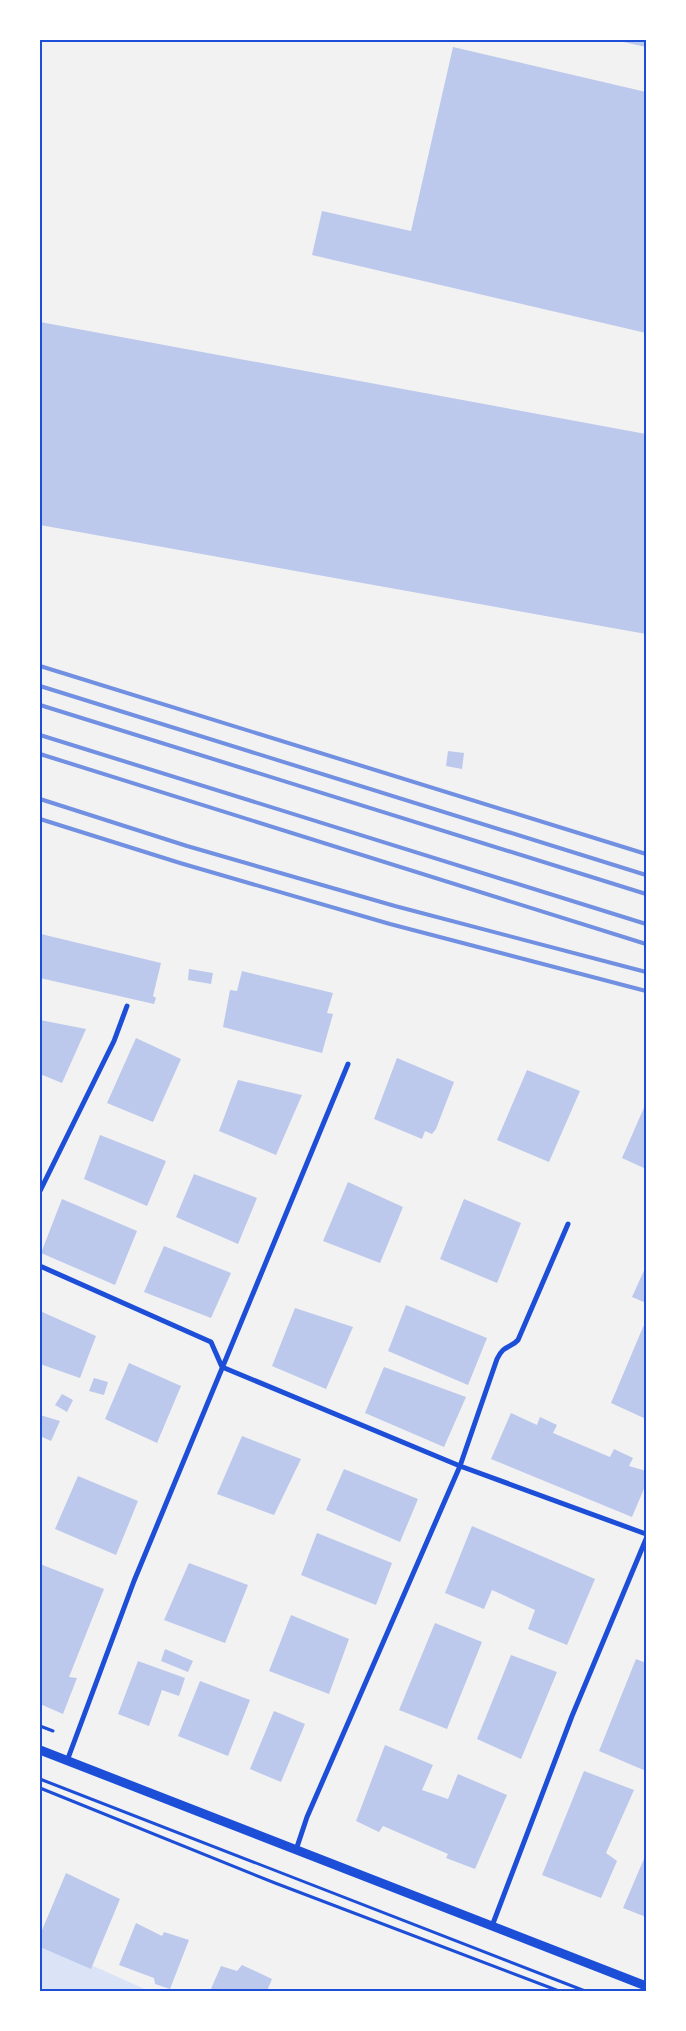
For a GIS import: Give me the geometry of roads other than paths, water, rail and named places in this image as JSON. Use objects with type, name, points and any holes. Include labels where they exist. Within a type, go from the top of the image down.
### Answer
[{"type":"street","points":[[40,1191],[114,1041],[127,1006]]},
{"type":"street","points":[[67,1761],[134,1581],[348,1064]]},
{"type":"street","points":[[296,1850],[307,1817],[460,1466],[496,1359],[503,1348],[512,1345],[518,1340],[568,1224]]},
{"type":"street","points":[[40,1266],[211,1342],[222,1367],[460,1466],[646,1534]]},
{"type":"street","points":[[492,1926],[572,1716],[646,1539]]},
{"type":"street","points":[[40,1750],[646,1986]]},
{"type":"railway","points":[[40,666],[646,854]]},
{"type":"railway","points":[[40,686],[646,875]]},
{"type":"railway","points":[[40,705],[646,894]]},
{"type":"railway","points":[[40,735],[646,924]]},
{"type":"railway","points":[[40,754],[646,944]]},
{"type":"railway","points":[[40,799],[187,846],[395,906],[646,972]]},
{"type":"railway","points":[[40,819],[180,863],[390,924],[646,991]]}]
